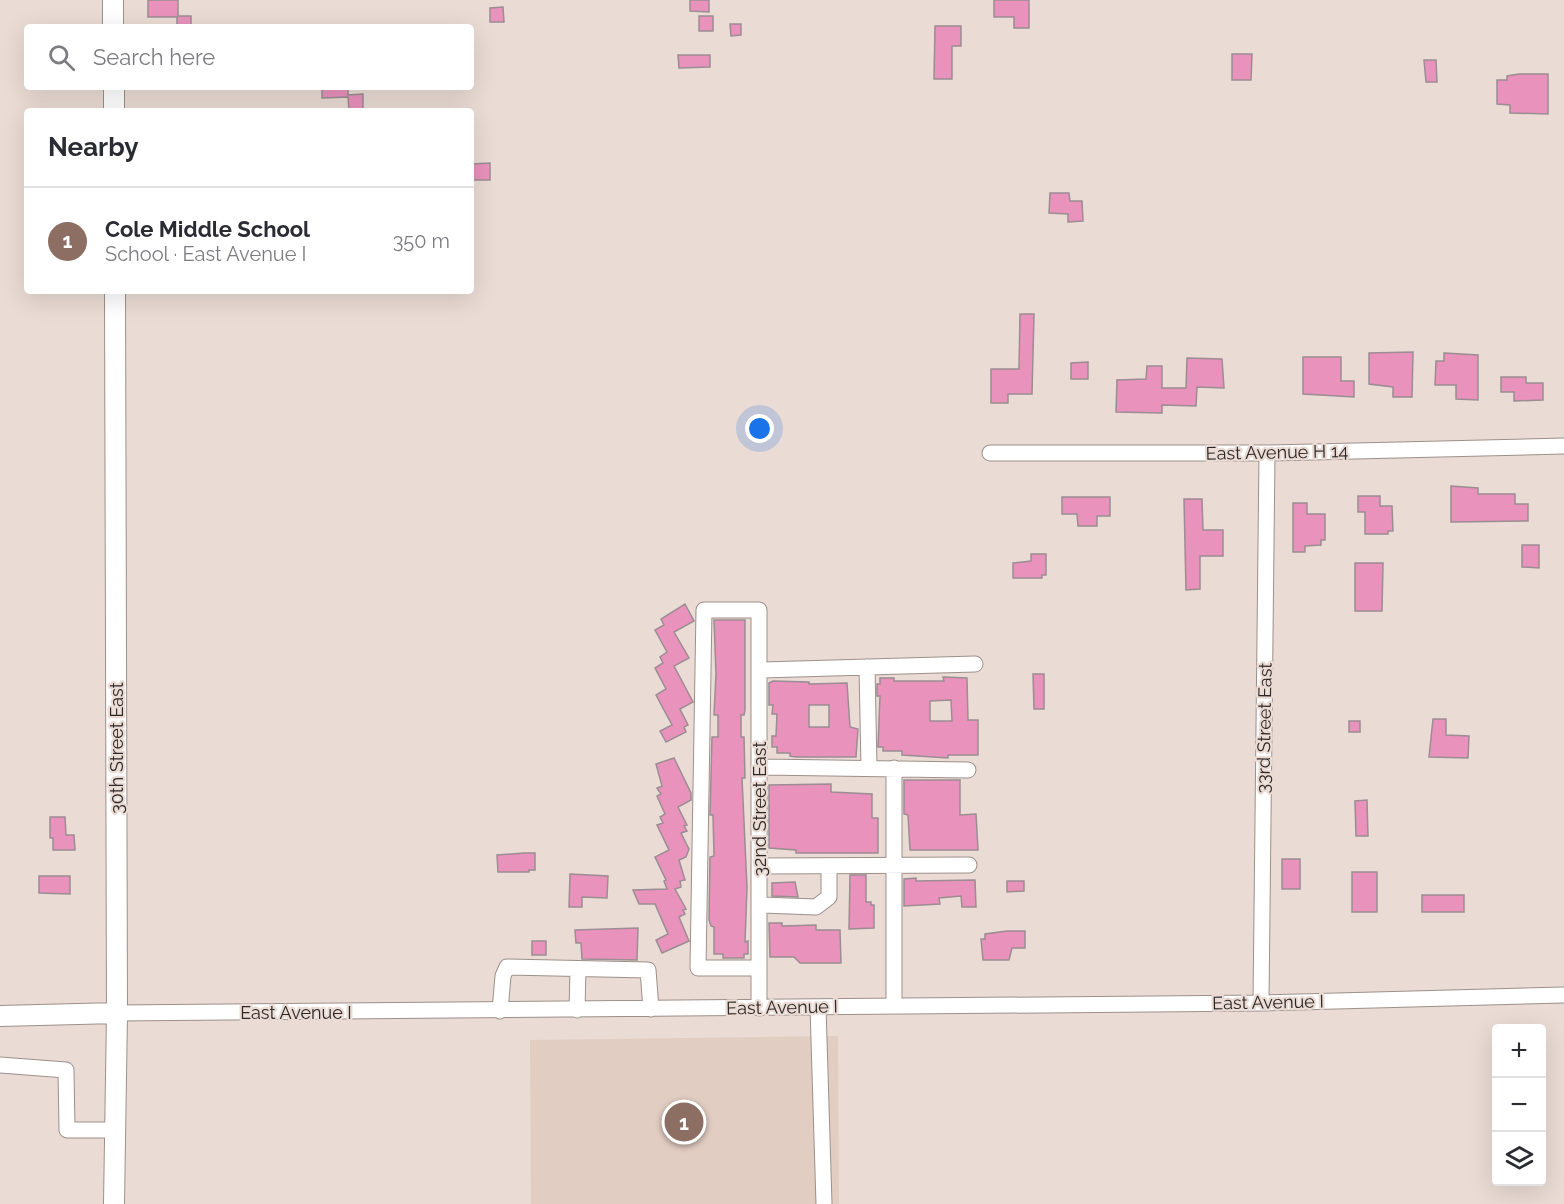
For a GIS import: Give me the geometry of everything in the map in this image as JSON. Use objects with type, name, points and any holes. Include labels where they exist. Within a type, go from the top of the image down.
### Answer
[{"type":"main road","points":[[113,0],[113,24]]},
{"type":"main road","points":[[114,90],[114,108]]},
{"type":"main road","name":"30th Street East","points":[[114,294],[117,1013],[114,1204]]},
{"type":"main road","name":"East Avenue I","points":[[0,1016],[117,1013]]},
{"type":"street","name":"East Avenue H 14","points":[[990,453],[1268,453],[1564,446]]},
{"type":"street","name":"33rd Street East","points":[[1261,1003],[1268,453]]},
{"type":"street","name":"32nd Street East","points":[[759,969],[698,969],[704,610],[759,610],[759,670],[759,767],[759,866],[759,905],[759,969],[759,1008]]},
{"type":"street","points":[[759,670],[975,664]]},
{"type":"street","points":[[867,667],[869,768]]},
{"type":"street","points":[[759,767],[968,770]]},
{"type":"street","points":[[894,768],[894,1005]]},
{"type":"street","points":[[759,866],[969,865]]},
{"type":"street","points":[[759,905],[816,907],[829,897],[829,867]]},
{"type":"street","points":[[500,1011],[503,976],[507,967],[648,970],[651,1009]]},
{"type":"street","points":[[577,1010],[578,970]]},
{"type":"street","name":"East Avenue I","points":[[117,1013],[1261,1003],[1564,995]]},
{"type":"street","points":[[818,1007],[824,1204]]},
{"type":"street","points":[[0,1065],[66,1070],[67,1130],[115,1130]]},
{"type":"shaded area","points":[[838,1036],[839,1204],[531,1204],[530,1040]]},
{"type":"building","points":[[148,0],[178,0],[178,16],[191,16],[191,24],[177,24],[177,17],[148,17]]},
{"type":"building","points":[[690,0],[709,0],[709,12],[690,11]]},
{"type":"building","points":[[994,0],[1029,0],[1029,28],[1014,28],[1014,17],[994,17]]},
{"type":"building","points":[[503,7],[504,22],[490,22],[490,8]]},
{"type":"building","points":[[699,16],[713,16],[713,31],[699,31]]},
{"type":"building","points":[[730,24],[741,24],[741,35],[731,36]]},
{"type":"building","points":[[935,26],[961,26],[961,46],[952,46],[952,79],[934,79]]},
{"type":"building","points":[[1232,54],[1252,54],[1251,80],[1232,80]]},
{"type":"building","points":[[678,55],[710,55],[710,67],[679,68]]},
{"type":"building","points":[[1424,60],[1436,60],[1437,82],[1426,82]]},
{"type":"building","points":[[1548,74],[1548,114],[1510,113],[1510,105],[1497,104],[1497,80],[1507,80],[1507,76]]},
{"type":"building","points":[[322,90],[348,90],[348,95],[363,94],[363,108],[349,108],[348,97],[322,98]]},
{"type":"building","points":[[490,163],[490,180],[474,180],[474,164]]},
{"type":"building","points":[[1050,193],[1069,193],[1070,201],[1082,201],[1083,221],[1068,222],[1068,214],[1049,213]]},
{"type":"building","points":[[1020,314],[1034,314],[1032,394],[1008,394],[1008,403],[991,403],[991,369],[1019,369]]},
{"type":"building","points":[[1413,352],[1412,397],[1393,397],[1393,387],[1369,384],[1369,353]]},
{"type":"building","points":[[1444,353],[1478,355],[1478,400],[1456,399],[1456,385],[1435,385],[1436,361],[1444,361]]},
{"type":"building","points":[[1303,357],[1341,357],[1341,381],[1354,381],[1354,397],[1303,394]]},
{"type":"building","points":[[1187,358],[1222,359],[1224,388],[1197,387],[1196,406],[1162,405],[1162,413],[1116,412],[1117,380],[1146,379],[1147,366],[1162,366],[1162,388],[1186,388]]},
{"type":"building","points":[[1088,362],[1088,379],[1071,379],[1071,363]]},
{"type":"building","points":[[1501,377],[1526,377],[1526,383],[1543,383],[1543,400],[1514,401],[1514,392],[1501,392]]},
{"type":"building","points":[[1451,486],[1478,488],[1478,494],[1515,494],[1515,504],[1528,504],[1528,521],[1451,522]]},
{"type":"building","points":[[1358,496],[1380,496],[1380,506],[1392,506],[1393,531],[1388,531],[1388,534],[1365,534],[1365,512],[1358,512]]},
{"type":"building","points":[[1062,497],[1110,497],[1110,516],[1097,516],[1097,526],[1078,526],[1077,514],[1062,514]]},
{"type":"building","points":[[1184,499],[1202,499],[1203,530],[1223,530],[1223,556],[1200,556],[1200,589],[1186,590]]},
{"type":"building","points":[[1293,503],[1307,503],[1307,514],[1325,514],[1325,540],[1321,540],[1321,545],[1305,546],[1305,552],[1293,552]]},
{"type":"building","points":[[1522,545],[1539,545],[1539,568],[1522,567]]},
{"type":"building","points":[[1031,554],[1046,554],[1046,575],[1042,575],[1042,578],[1013,578],[1013,563],[1031,561]]},
{"type":"building","points":[[1355,563],[1383,563],[1382,611],[1355,611]]},
{"type":"building","points":[[685,604],[694,621],[674,632],[689,658],[674,666],[693,702],[680,709],[688,725],[684,727],[686,732],[666,742],[660,731],[672,725],[656,695],[666,689],[655,668],[663,663],[660,657],[667,652],[655,630],[664,625],[661,619]]},
{"type":"building","points":[[714,620],[745,620],[745,710],[744,715],[741,715],[741,737],[744,737],[745,778],[742,778],[747,887],[745,942],[748,941],[748,954],[744,954],[744,958],[723,958],[723,954],[714,954],[714,927],[711,926],[709,920],[710,857],[714,856],[713,815],[710,815],[712,737],[718,737],[718,715],[714,715],[716,674]]},
{"type":"building","points":[[1033,674],[1044,674],[1044,709],[1034,709]]},
{"type":"building","points":[[943,677],[967,678],[968,720],[978,720],[978,755],[948,755],[948,758],[902,755],[902,751],[883,751],[883,747],[878,747],[880,696],[877,696],[877,684],[880,684],[880,678],[894,678],[894,681],[944,681]],"holes":[[[951,700],[952,721],[930,721],[930,701]]]},
{"type":"building","points":[[773,681],[809,682],[809,684],[847,683],[850,727],[858,729],[856,757],[796,757],[790,756],[790,753],[777,753],[777,747],[772,747],[772,736],[776,736],[777,714],[772,714],[773,705],[769,705],[769,683]],"holes":[[[809,705],[829,705],[829,727],[809,727]]]},
{"type":"building","points":[[1433,719],[1446,719],[1446,735],[1469,736],[1468,758],[1429,757]]},
{"type":"building","points":[[1349,721],[1360,721],[1360,732],[1349,732]]},
{"type":"building","points":[[674,758],[691,793],[691,800],[678,807],[687,825],[684,826],[687,831],[681,833],[689,849],[686,857],[679,860],[685,880],[680,881],[681,887],[675,889],[686,909],[683,910],[685,914],[679,917],[689,941],[662,953],[656,940],[668,934],[655,904],[639,904],[633,890],[667,889],[664,881],[666,880],[655,857],[669,850],[657,825],[663,823],[660,817],[665,814],[657,796],[661,794],[657,788],[662,786],[656,764]]},
{"type":"building","points":[[904,780],[960,780],[960,815],[976,814],[978,850],[910,850],[908,815],[904,814]]},
{"type":"building","points":[[831,784],[831,792],[872,794],[872,818],[878,818],[878,853],[796,853],[796,850],[769,848],[769,785]]},
{"type":"building","points":[[1367,800],[1368,836],[1356,836],[1355,801]]},
{"type":"building","points":[[50,817],[65,817],[66,835],[74,835],[75,850],[53,850],[53,838],[50,838]]},
{"type":"building","points":[[535,853],[535,870],[498,872],[497,855]]},
{"type":"building","points":[[1282,859],[1300,859],[1300,889],[1282,889]]},
{"type":"building","points":[[1352,872],[1377,872],[1377,912],[1352,912]]},
{"type":"building","points":[[570,874],[608,876],[607,898],[582,897],[582,907],[569,907]]},
{"type":"building","points":[[850,875],[866,875],[866,902],[874,905],[874,928],[849,929]]},
{"type":"building","points":[[39,876],[70,876],[70,894],[39,893]]},
{"type":"building","points":[[916,878],[916,881],[975,880],[976,907],[962,907],[961,896],[939,898],[940,904],[904,906],[904,879]]},
{"type":"building","points":[[1007,881],[1024,881],[1024,891],[1007,892]]},
{"type":"building","points":[[795,882],[798,897],[772,896],[772,883]]},
{"type":"building","points":[[1422,895],[1464,895],[1464,912],[1422,912]]},
{"type":"building","points":[[769,923],[782,923],[782,926],[816,925],[816,930],[840,930],[841,963],[800,963],[794,957],[770,957]]},
{"type":"building","points":[[638,928],[637,960],[582,959],[581,943],[576,943],[575,930]]},
{"type":"building","points":[[1025,931],[1025,948],[1012,948],[1009,960],[983,960],[981,939],[985,939],[985,934]]},
{"type":"building","points":[[532,941],[546,941],[546,955],[532,955]]},
{"type":"place","name":"Cole Middle School","points":[[684,1122]]}]
